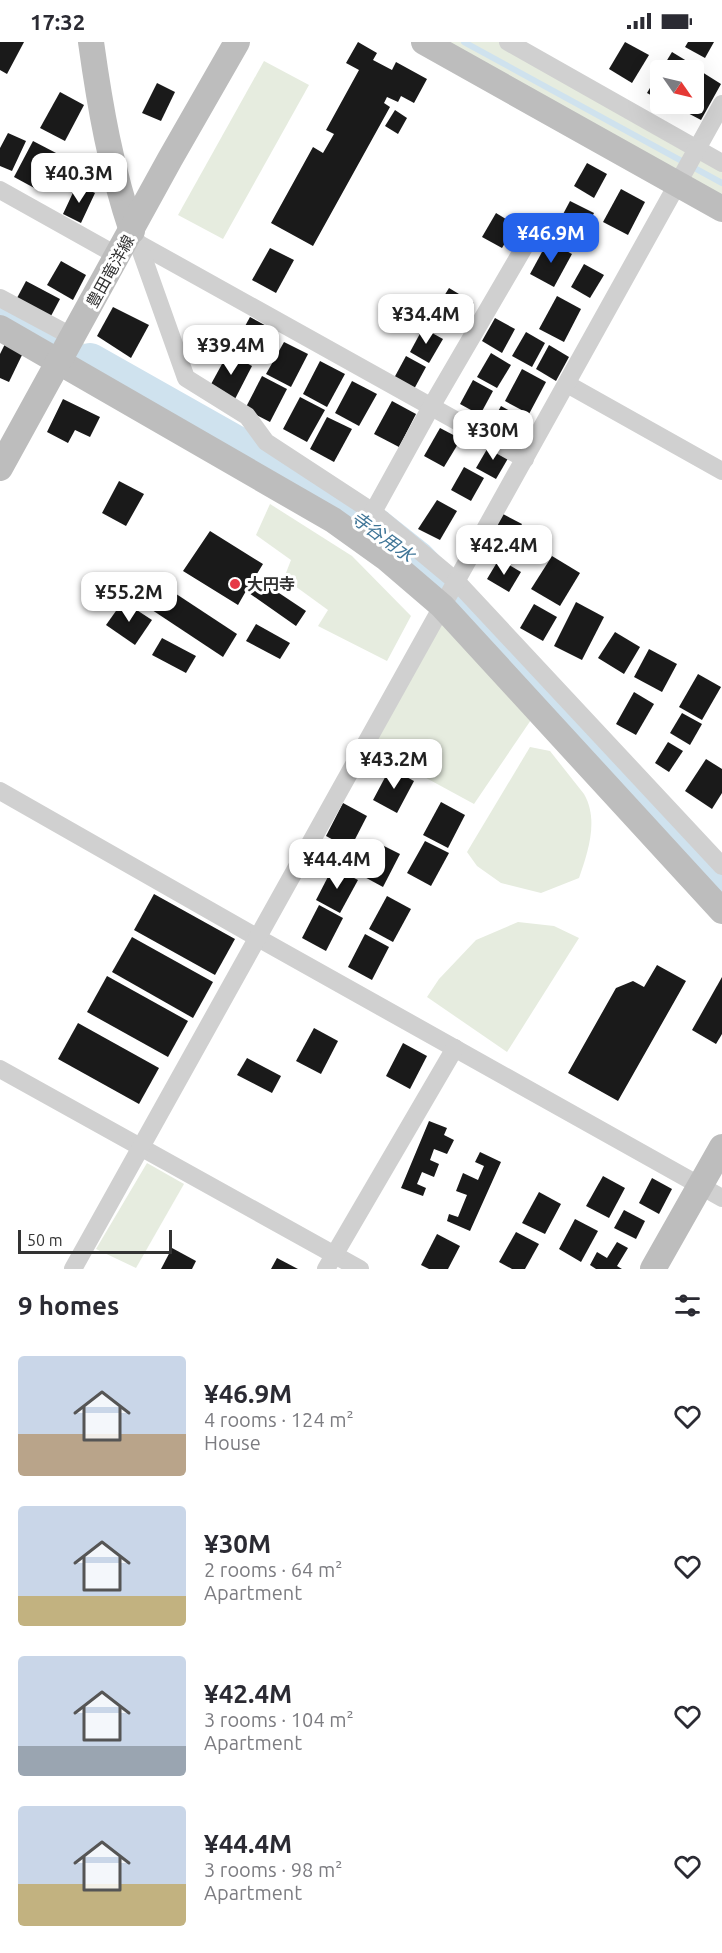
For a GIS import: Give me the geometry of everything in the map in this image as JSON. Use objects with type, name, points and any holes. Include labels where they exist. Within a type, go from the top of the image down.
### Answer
[{"type":"street","points":[[91,42],[104,128],[129,242],[186,378],[247,416],[266,442],[374,512],[416,545],[457,582],[722,866]]},
{"type":"street","name":"豊田竜洋線","points":[[0,468],[129,242],[170,159],[237,42]]},
{"type":"street","points":[[424,42],[722,209]]},
{"type":"street","points":[[508,42],[722,163]]},
{"type":"street","points":[[73,1269],[722,104]]},
{"type":"street","points":[[0,190],[129,242],[525,459]]},
{"type":"street","points":[[374,512],[431,407],[533,232]]},
{"type":"street","points":[[0,298],[74,336]]},
{"type":"street","points":[[0,328],[333,520],[386,558],[442,605],[722,911]]},
{"type":"street","points":[[567,384],[722,471]]},
{"type":"street","points":[[0,790],[258,938],[711,1191]]},
{"type":"street","points":[[330,1262],[455,1048]]},
{"type":"street","points":[[0,1069],[140,1148],[330,1262],[360,1269]]},
{"type":"street","points":[[653,1269],[711,1191],[722,1147]]},
{"type":"shaded area","points":[[430,42],[515,42],[722,160],[722,209]]},
{"type":"shaded area","points":[[264,61],[309,85],[223,239],[178,215]]},
{"type":"shaded area","points":[[0,303],[73,337],[263,449],[359,509],[430,565],[722,868],[722,911],[376,551],[0,333]]},
{"type":"shaded area","points":[[270,504],[352,556],[411,616],[387,661],[318,626],[328,610],[284,578],[291,560],[256,535]]},
{"type":"shaded area","points":[[443,618],[533,717],[474,804],[371,748]]},
{"type":"shaded area","points":[[530,747],[550,751],[584,794],[591,814],[588,847],[579,878],[541,893],[501,883],[477,866],[467,852]]},
{"type":"shaded area","points":[[518,922],[554,926],[579,938],[507,1052],[427,997],[439,979],[476,940]]},
{"type":"shaded area","points":[[147,1163],[184,1184],[136,1268],[96,1249]]},
{"type":"building","points":[[0,42],[24,42],[7,74],[0,70]]},
{"type":"building","points":[[358,42],[377,53],[373,60],[392,70],[396,62],[427,79],[414,103],[401,96],[398,102],[387,97],[384,103],[390,107],[313,246],[271,223],[313,147],[323,153],[334,134],[326,130],[359,70],[346,63]]},
{"type":"building","points":[[625,42],[649,55],[632,83],[609,69]]},
{"type":"building","points":[[688,42],[714,42],[705,58],[685,47]]},
{"type":"building","points":[[672,52],[685,60],[667,60]]},
{"type":"building","points":[[704,73],[721,84],[701,120],[690,114],[704,114]]},
{"type":"building","points":[[157,83],[175,92],[161,121],[142,113]]},
{"type":"building","points":[[60,92],[84,105],[65,141],[40,128]]},
{"type":"building","points":[[395,110],[407,118],[398,134],[385,126]]},
{"type":"building","points":[[8,133],[26,141],[12,171],[0,166],[0,148]]},
{"type":"building","points":[[33,141],[58,154],[38,190],[14,177]]},
{"type":"building","points":[[587,163],[607,174],[594,198],[574,186]]},
{"type":"building","points":[[77,184],[95,193],[81,223],[63,214]]},
{"type":"building","points":[[621,189],[645,202],[628,235],[603,222]]},
{"type":"building","points":[[570,201],[594,213],[577,246],[553,233]]},
{"type":"building","points":[[496,213],[516,225],[502,248],[482,237]]},
{"type":"building","points":[[548,241],[572,254],[554,287],[530,274]]},
{"type":"building","points":[[270,248],[294,260],[276,293],[252,280]]},
{"type":"building","points":[[61,261],[86,275],[73,300],[47,285]]},
{"type":"building","points":[[584,264],[604,275],[590,298],[571,287]]},
{"type":"building","points":[[26,281],[60,299],[51,316],[17,298]]},
{"type":"building","points":[[449,288],[474,303],[461,325],[449,318],[444,327],[430,319]]},
{"type":"building","points":[[557,296],[581,309],[564,342],[539,329]]},
{"type":"building","points":[[113,307],[149,325],[131,358],[97,336]]},
{"type":"building","points":[[250,317],[274,330],[256,362],[232,350]]},
{"type":"building","points":[[495,318],[515,329],[502,353],[482,341]]},
{"type":"building","points":[[423,328],[443,339],[429,363],[410,352]]},
{"type":"building","points":[[526,332],[545,343],[532,367],[512,356]]},
{"type":"building","points":[[284,342],[308,354],[291,387],[266,374]]},
{"type":"building","points":[[5,344],[23,353],[9,382],[0,378],[0,354]]},
{"type":"building","points":[[549,345],[569,357],[556,381],[536,369]]},
{"type":"building","points":[[228,353],[252,366],[235,399],[210,386]]},
{"type":"building","points":[[491,353],[511,365],[497,388],[477,377]]},
{"type":"building","points":[[406,356],[426,367],[413,391],[393,380]]},
{"type":"building","points":[[320,361],[345,374],[327,407],[303,394]]},
{"type":"building","points":[[522,369],[546,382],[529,414],[505,401]]},
{"type":"building","points":[[262,376],[287,389],[270,422],[245,409]]},
{"type":"building","points":[[473,380],[493,391],[480,415],[460,404]]},
{"type":"building","points":[[352,381],[377,394],[359,426],[335,413]]},
{"type":"building","points":[[300,397],[325,410],[307,442],[283,429]]},
{"type":"building","points":[[63,399],[100,417],[90,437],[75,430],[68,443],[47,432]]},
{"type":"building","points":[[392,401],[416,414],[399,447],[374,434]]},
{"type":"building","points":[[501,406],[521,417],[508,441],[488,430]]},
{"type":"building","points":[[327,417],[352,429],[334,462],[310,449]]},
{"type":"building","points":[[440,428],[461,439],[444,467],[424,456]]},
{"type":"building","points":[[490,444],[510,455],[496,479],[476,468]]},
{"type":"building","points":[[464,467],[484,478],[471,501],[451,490]]},
{"type":"building","points":[[119,481],[144,494],[126,526],[102,513]]},
{"type":"building","points":[[437,500],[457,511],[440,540],[418,529]]},
{"type":"building","points":[[503,514],[522,524],[507,551],[488,540]]},
{"type":"building","name":"大円寺","points":[[210,531],[263,564],[255,577],[306,611],[296,626],[246,591],[238,605],[183,571]]},
{"type":"building","points":[[552,556],[580,573],[560,606],[531,589]]},
{"type":"building","points":[[499,559],[521,572],[509,592],[487,579]]},
{"type":"building","points":[[155,580],[237,634],[223,657],[140,602]]},
{"type":"building","points":[[123,601],[152,620],[135,645],[106,625]]},
{"type":"building","points":[[576,602],[604,617],[582,660],[554,646]]},
{"type":"building","points":[[534,604],[557,617],[543,641],[520,628]]},
{"type":"building","points":[[256,624],[290,643],[280,659],[246,641]]},
{"type":"building","points":[[615,632],[640,647],[624,674],[598,658]]},
{"type":"building","points":[[162,638],[196,656],[186,673],[152,655]]},
{"type":"building","points":[[649,649],[677,664],[662,692],[634,677]]},
{"type":"building","points":[[698,674],[721,687],[702,720],[679,707]]},
{"type":"building","points":[[634,692],[654,704],[636,735],[616,724]]},
{"type":"building","points":[[682,713],[702,724],[690,745],[670,733]]},
{"type":"building","points":[[668,742],[683,751],[669,772],[655,763]]},
{"type":"building","points":[[706,759],[722,769],[722,793],[712,809],[685,791]]},
{"type":"building","points":[[390,768],[414,781],[397,813],[373,800]]},
{"type":"building","points":[[441,802],[465,815],[448,848],[423,835]]},
{"type":"building","points":[[343,803],[367,816],[350,849],[326,836]]},
{"type":"building","points":[[425,841],[449,853],[431,886],[407,873]]},
{"type":"building","points":[[376,842],[400,854],[383,887],[359,874]]},
{"type":"building","points":[[333,867],[358,880],[340,913],[316,900]]},
{"type":"building","points":[[154,894],[235,939],[215,975],[134,930]]},
{"type":"building","points":[[387,896],[411,909],[393,942],[369,929]]},
{"type":"building","points":[[319,905],[343,918],[326,951],[302,938]]},
{"type":"building","points":[[365,934],[389,947],[372,980],[348,967]]},
{"type":"building","points":[[132,937],[213,982],[193,1018],[112,972]]},
{"type":"building","points":[[657,965],[686,981],[618,1101],[568,1073],[616,988],[633,981],[644,987]]},
{"type":"building","points":[[107,976],[188,1021],[168,1057],[87,1012]]},
{"type":"building","points":[[722,977],[722,1034],[716,1044],[692,1030]]},
{"type":"building","points":[[78,1023],[159,1068],[139,1104],[58,1059]]},
{"type":"building","points":[[314,1028],[338,1041],[321,1074],[296,1061]]},
{"type":"building","points":[[403,1043],[427,1056],[410,1089],[386,1076]]},
{"type":"building","points":[[247,1058],[281,1076],[272,1093],[237,1075]]},
{"type":"building","points":[[429,1121],[447,1128],[444,1135],[454,1140],[447,1154],[434,1149],[430,1160],[439,1164],[434,1177],[422,1172],[417,1184],[426,1188],[423,1196],[401,1188]]},
{"type":"building","points":[[480,1152],[501,1162],[470,1231],[447,1221],[449,1214],[458,1217],[467,1195],[456,1191],[463,1173],[478,1180],[484,1166],[475,1162]]},
{"type":"building","points":[[603,1176],[625,1188],[609,1218],[586,1206]]},
{"type":"building","points":[[652,1178],[672,1189],[659,1214],[639,1203]]},
{"type":"building","points":[[539,1192],[561,1204],[545,1234],[522,1223]]},
{"type":"building","points":[[624,1210],[645,1221],[636,1239],[614,1228]]},
{"type":"building","points":[[575,1219],[598,1231],[581,1262],[559,1249]]},
{"type":"building","points":[[516,1232],[539,1244],[525,1269],[512,1269],[499,1262]]},
{"type":"building","points":[[437,1234],[460,1246],[448,1269],[429,1269],[421,1265]]},
{"type":"building","points":[[617,1242],[628,1248],[617,1266],[622,1269],[596,1269],[590,1265],[597,1252],[607,1258]]},
{"type":"building","points":[[172,1248],[196,1261],[192,1269],[161,1269]]},
{"type":"building","points":[[277,1258],[298,1269],[271,1269]]},
{"type":"waterway","points":[[464,42],[722,183]]},
{"type":"waterway","name":"寺谷用水","points":[[0,313],[48,339]]},
{"type":"waterway","name":"寺谷用水","points":[[90,362],[304,483],[377,528],[416,559],[722,883]]},
{"type":"place","name":"大円寺","points":[[235,584]]}]
